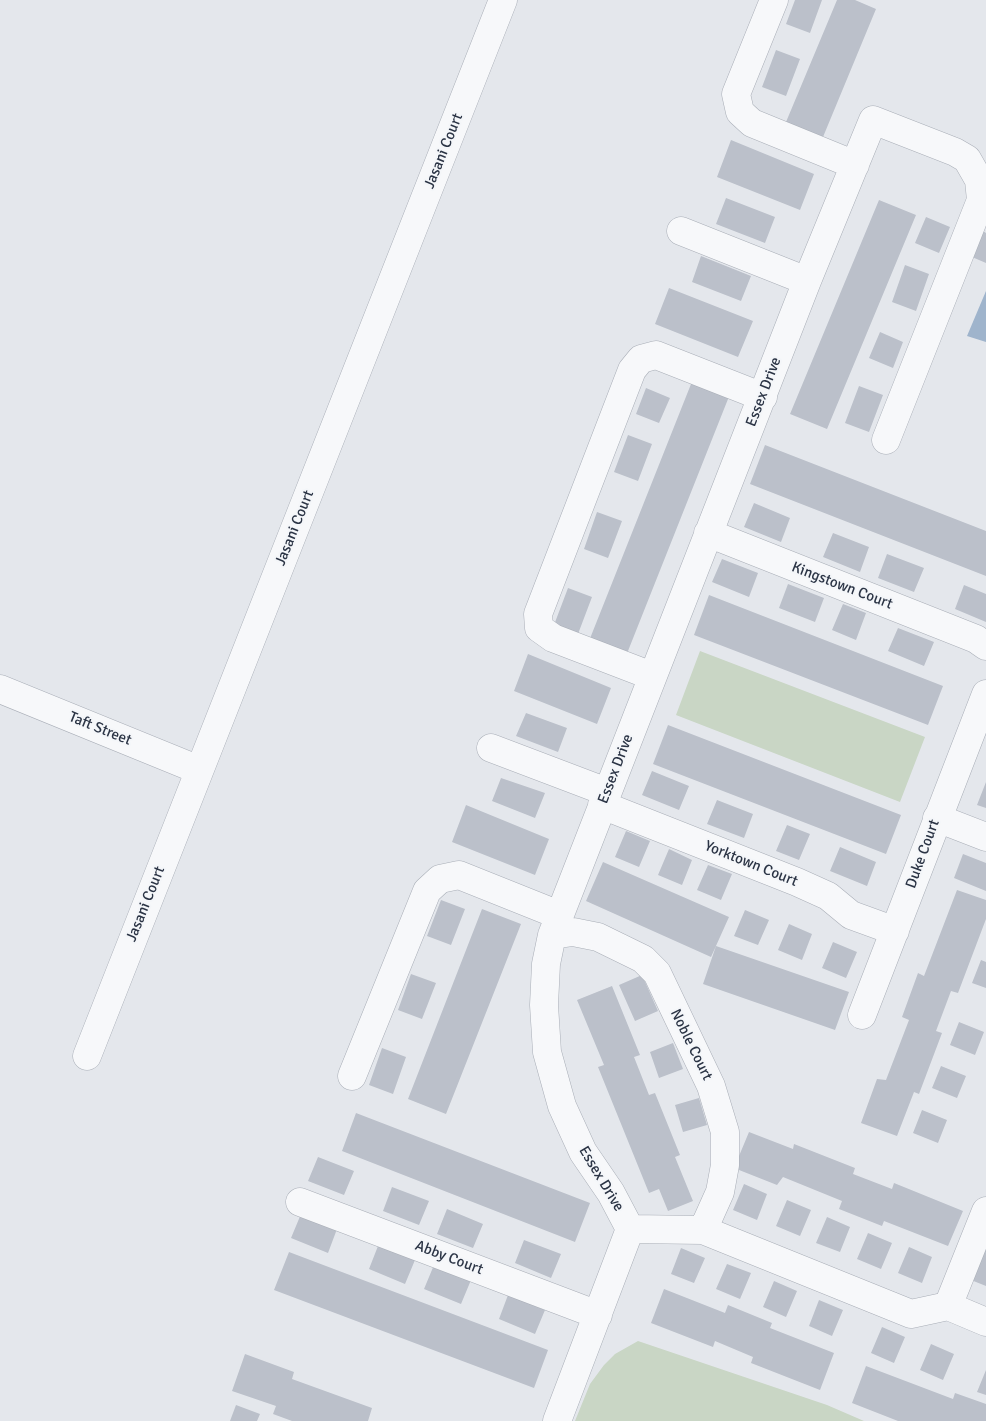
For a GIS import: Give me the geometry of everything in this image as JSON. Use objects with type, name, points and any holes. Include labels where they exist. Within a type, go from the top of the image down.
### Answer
[{"type":"street","name":"Jasani Court","points":[[87,1056],[504,0]]},
{"type":"street","points":[[774,0],[736,94],[740,112],[752,124],[855,164]]},
{"type":"street","name":"Essex Drive","points":[[557,1421],[630,1229],[611,1193],[583,1152],[562,1106],[547,1052],[544,1005],[546,964],[555,925],[807,281],[873,120],[955,152],[967,159],[979,180],[981,200],[886,440]]},
{"type":"street","points":[[681,231],[807,281]]},
{"type":"street","points":[[652,676],[553,638],[539,628],[538,614],[629,379],[641,359],[656,355],[763,397]]},
{"type":"street","name":"Kingstown Court","points":[[708,533],[981,642]]},
{"type":"street","name":"Taft Street","points":[[0,690],[199,770]]},
{"type":"street","name":"Duke Court","points":[[862,1015],[986,694]]},
{"type":"street","name":"Yorktown Court","points":[[491,748],[828,896],[851,915],[895,931]]},
{"type":"street","points":[[937,818],[986,837]]},
{"type":"street","points":[[352,1076],[427,891],[440,879],[459,875],[555,925]]},
{"type":"street","name":"Noble Court","points":[[555,925],[573,932],[598,937],[643,959],[657,973],[711,1086],[725,1132],[726,1165],[720,1192],[703,1230]]},
{"type":"street","name":"Abby Court","points":[[300,1202],[598,1315]]},
{"type":"street","points":[[948,1306],[986,1211]]},
{"type":"street","points":[[630,1229],[703,1230],[911,1314],[948,1306],[986,1322]]},
{"type":"green space","points":[[700,651],[925,737],[900,802],[676,715]]},
{"type":"green space","points":[[638,1341],[827,1405],[864,1421],[575,1421],[590,1384],[604,1365],[615,1354]]},
{"type":"water","points":[[986,291],[986,342],[967,336]]},
{"type":"building","points":[[795,0],[822,0],[810,33],[786,24]]},
{"type":"building","points":[[837,0],[855,0],[876,9],[823,137],[786,122]]},
{"type":"building","points":[[776,50],[800,59],[786,96],[762,87]]},
{"type":"building","points":[[731,140],[814,174],[800,210],[717,177]]},
{"type":"building","points":[[726,198],[775,217],[765,243],[716,224]]},
{"type":"building","points":[[879,200],[916,215],[827,429],[790,414]]},
{"type":"building","points":[[926,217],[950,227],[939,253],[915,243]]},
{"type":"building","points":[[983,231],[986,233],[986,263],[972,257]]},
{"type":"building","points":[[701,256],[751,276],[741,301],[692,282]]},
{"type":"building","points":[[905,265],[929,274],[916,311],[892,302]]},
{"type":"building","points":[[669,288],[753,321],[738,357],[655,324]]},
{"type":"building","points":[[880,332],[903,342],[893,368],[869,358]]},
{"type":"building","points":[[693,379],[730,394],[626,656],[589,641]]},
{"type":"building","points":[[859,386],[883,395],[869,432],[845,423]]},
{"type":"building","points":[[646,388],[670,398],[659,423],[636,414]]},
{"type":"building","points":[[628,435],[652,444],[638,481],[614,472]]},
{"type":"building","points":[[765,445],[986,531],[986,576],[750,484]]},
{"type":"building","points":[[754,503],[790,518],[781,542],[744,527]]},
{"type":"building","points":[[597,512],[622,521],[608,558],[584,549]]},
{"type":"building","points":[[833,533],[869,547],[860,572],[823,557]]},
{"type":"building","points":[[887,554],[924,568],[914,592],[878,578]]},
{"type":"building","points":[[722,559],[758,573],[749,597],[712,582]]},
{"type":"building","points":[[788,584],[824,598],[815,622],[779,608]]},
{"type":"building","points":[[964,585],[986,594],[986,622],[955,609]]},
{"type":"building","points":[[568,588],[592,597],[578,634],[554,625]]},
{"type":"building","points":[[709,595],[943,686],[928,725],[694,635]]},
{"type":"building","points":[[843,604],[866,613],[856,640],[832,630]]},
{"type":"building","points":[[898,628],[934,642],[924,666],[888,651]]},
{"type":"building","points":[[528,654],[611,688],[597,724],[514,691]]},
{"type":"building","points":[[526,713],[567,728],[558,752],[516,736]]},
{"type":"building","points":[[668,725],[901,815],[886,854],[653,764]]},
{"type":"building","points":[[652,771],[689,786],[679,810],[642,795]]},
{"type":"building","points":[[501,778],[545,793],[535,818],[492,801]]},
{"type":"building","points":[[986,782],[986,808],[977,805]]},
{"type":"building","points":[[717,800],[753,814],[744,838],[707,824]]},
{"type":"building","points":[[466,805],[549,839],[535,875],[452,842]]},
{"type":"building","points":[[787,825],[810,834],[799,860],[776,851]]},
{"type":"building","points":[[626,831],[650,841],[639,867],[615,857]]},
{"type":"building","points":[[840,847],[876,862],[867,886],[830,871]]},
{"type":"building","points":[[669,849],[692,860],[682,885],[658,875]]},
{"type":"building","points":[[963,854],[986,863],[986,891],[954,878]]},
{"type":"building","points":[[603,862],[729,917],[711,957],[586,901]]},
{"type":"building","points":[[708,865],[732,874],[721,900],[697,890]]},
{"type":"building","points":[[957,890],[986,900],[986,919],[958,993],[951,991],[936,1031],[942,1033],[919,1094],[914,1092],[897,1136],[861,1123],[877,1079],[886,1080],[909,1020],[902,1017],[918,973],[924,976]]},
{"type":"building","points":[[441,900],[465,909],[451,945],[427,936]]},
{"type":"building","points":[[482,909],[521,924],[446,1114],[408,1099]]},
{"type":"building","points":[[745,910],[769,920],[758,945],[734,936]]},
{"type":"building","points":[[789,924],[812,934],[802,960],[778,950]]},
{"type":"building","points":[[833,942],[857,952],[846,978],[822,968]]},
{"type":"building","points":[[716,946],[849,992],[835,1030],[703,984]]},
{"type":"building","points":[[981,960],[986,962],[986,988],[972,983]]},
{"type":"building","points":[[411,974],[436,983],[422,1019],[398,1010]]},
{"type":"building","points":[[642,975],[658,1011],[635,1021],[619,985]]},
{"type":"building","points":[[612,986],[640,1055],[634,1057],[649,1095],[655,1093],[680,1155],[675,1157],[693,1201],[668,1211],[659,1189],[649,1193],[598,1067],[604,1065],[577,1000]]},
{"type":"building","points":[[959,1022],[984,1032],[975,1055],[950,1045]]},
{"type":"building","points":[[673,1043],[683,1069],[659,1078],[650,1052]]},
{"type":"building","points":[[382,1048],[406,1057],[393,1094],[369,1085]]},
{"type":"building","points":[[941,1066],[966,1076],[957,1098],[932,1088]]},
{"type":"building","points":[[699,1098],[707,1125],[683,1132],[675,1105]]},
{"type":"building","points":[[922,1110],[947,1120],[938,1143],[913,1133]]},
{"type":"building","points":[[356,1113],[590,1203],[575,1242],[342,1151]]},
{"type":"building","points":[[749,1132],[793,1149],[794,1144],[855,1168],[853,1174],[892,1189],[894,1183],[963,1211],[948,1246],[884,1221],[882,1226],[839,1209],[842,1201],[783,1177],[777,1185],[734,1168]]},
{"type":"building","points":[[318,1157],[354,1171],[344,1195],[308,1181]]},
{"type":"building","points":[[744,1184],[767,1194],[757,1220],[733,1210]]},
{"type":"building","points":[[392,1187],[429,1201],[419,1225],[383,1211]]},
{"type":"building","points":[[787,1200],[811,1210],[800,1236],[776,1226]]},
{"type":"building","points":[[447,1209],[483,1224],[473,1248],[437,1234]]},
{"type":"building","points":[[301,1214],[337,1229],[328,1253],[291,1238]]},
{"type":"building","points":[[827,1217],[850,1227],[840,1252],[816,1243]]},
{"type":"building","points":[[868,1233],[892,1243],[881,1269],[857,1259]]},
{"type":"building","points":[[524,1240],[561,1254],[551,1278],[515,1263]]},
{"type":"building","points":[[986,1242],[986,1286],[971,1280]]},
{"type":"building","points":[[378,1246],[415,1260],[405,1284],[369,1269]]},
{"type":"building","points":[[909,1247],[932,1257],[922,1283],[898,1273]]},
{"type":"building","points":[[681,1248],[705,1258],[694,1283],[671,1274]]},
{"type":"building","points":[[289,1252],[548,1350],[534,1388],[274,1290]]},
{"type":"building","points":[[727,1264],[751,1273],[740,1299],[716,1289]]},
{"type":"building","points":[[434,1265],[471,1280],[461,1304],[424,1289]]},
{"type":"building","points":[[774,1281],[797,1291],[786,1317],[763,1307]]},
{"type":"building","points":[[664,1289],[725,1313],[728,1305],[772,1323],[770,1328],[834,1353],[820,1390],[751,1363],[753,1357],[715,1341],[713,1347],[651,1323]]},
{"type":"building","points":[[508,1295],[545,1310],[535,1334],[499,1319]]},
{"type":"building","points":[[819,1300],[843,1310],[832,1336],[809,1326]]},
{"type":"building","points":[[882,1327],[905,1337],[894,1363],[871,1353]]},
{"type":"building","points":[[931,1344],[954,1354],[943,1380],[920,1370]]},
{"type":"building","points":[[245,1354],[294,1372],[292,1379],[372,1408],[368,1421],[292,1421],[273,1414],[276,1406],[232,1391]]},
{"type":"building","points":[[866,1366],[953,1399],[955,1393],[986,1404],[986,1421],[898,1421],[852,1403]]},
{"type":"building","points":[[986,1370],[986,1395],[977,1392]]},
{"type":"building","points":[[236,1405],[260,1414],[257,1421],[230,1421]]}]
